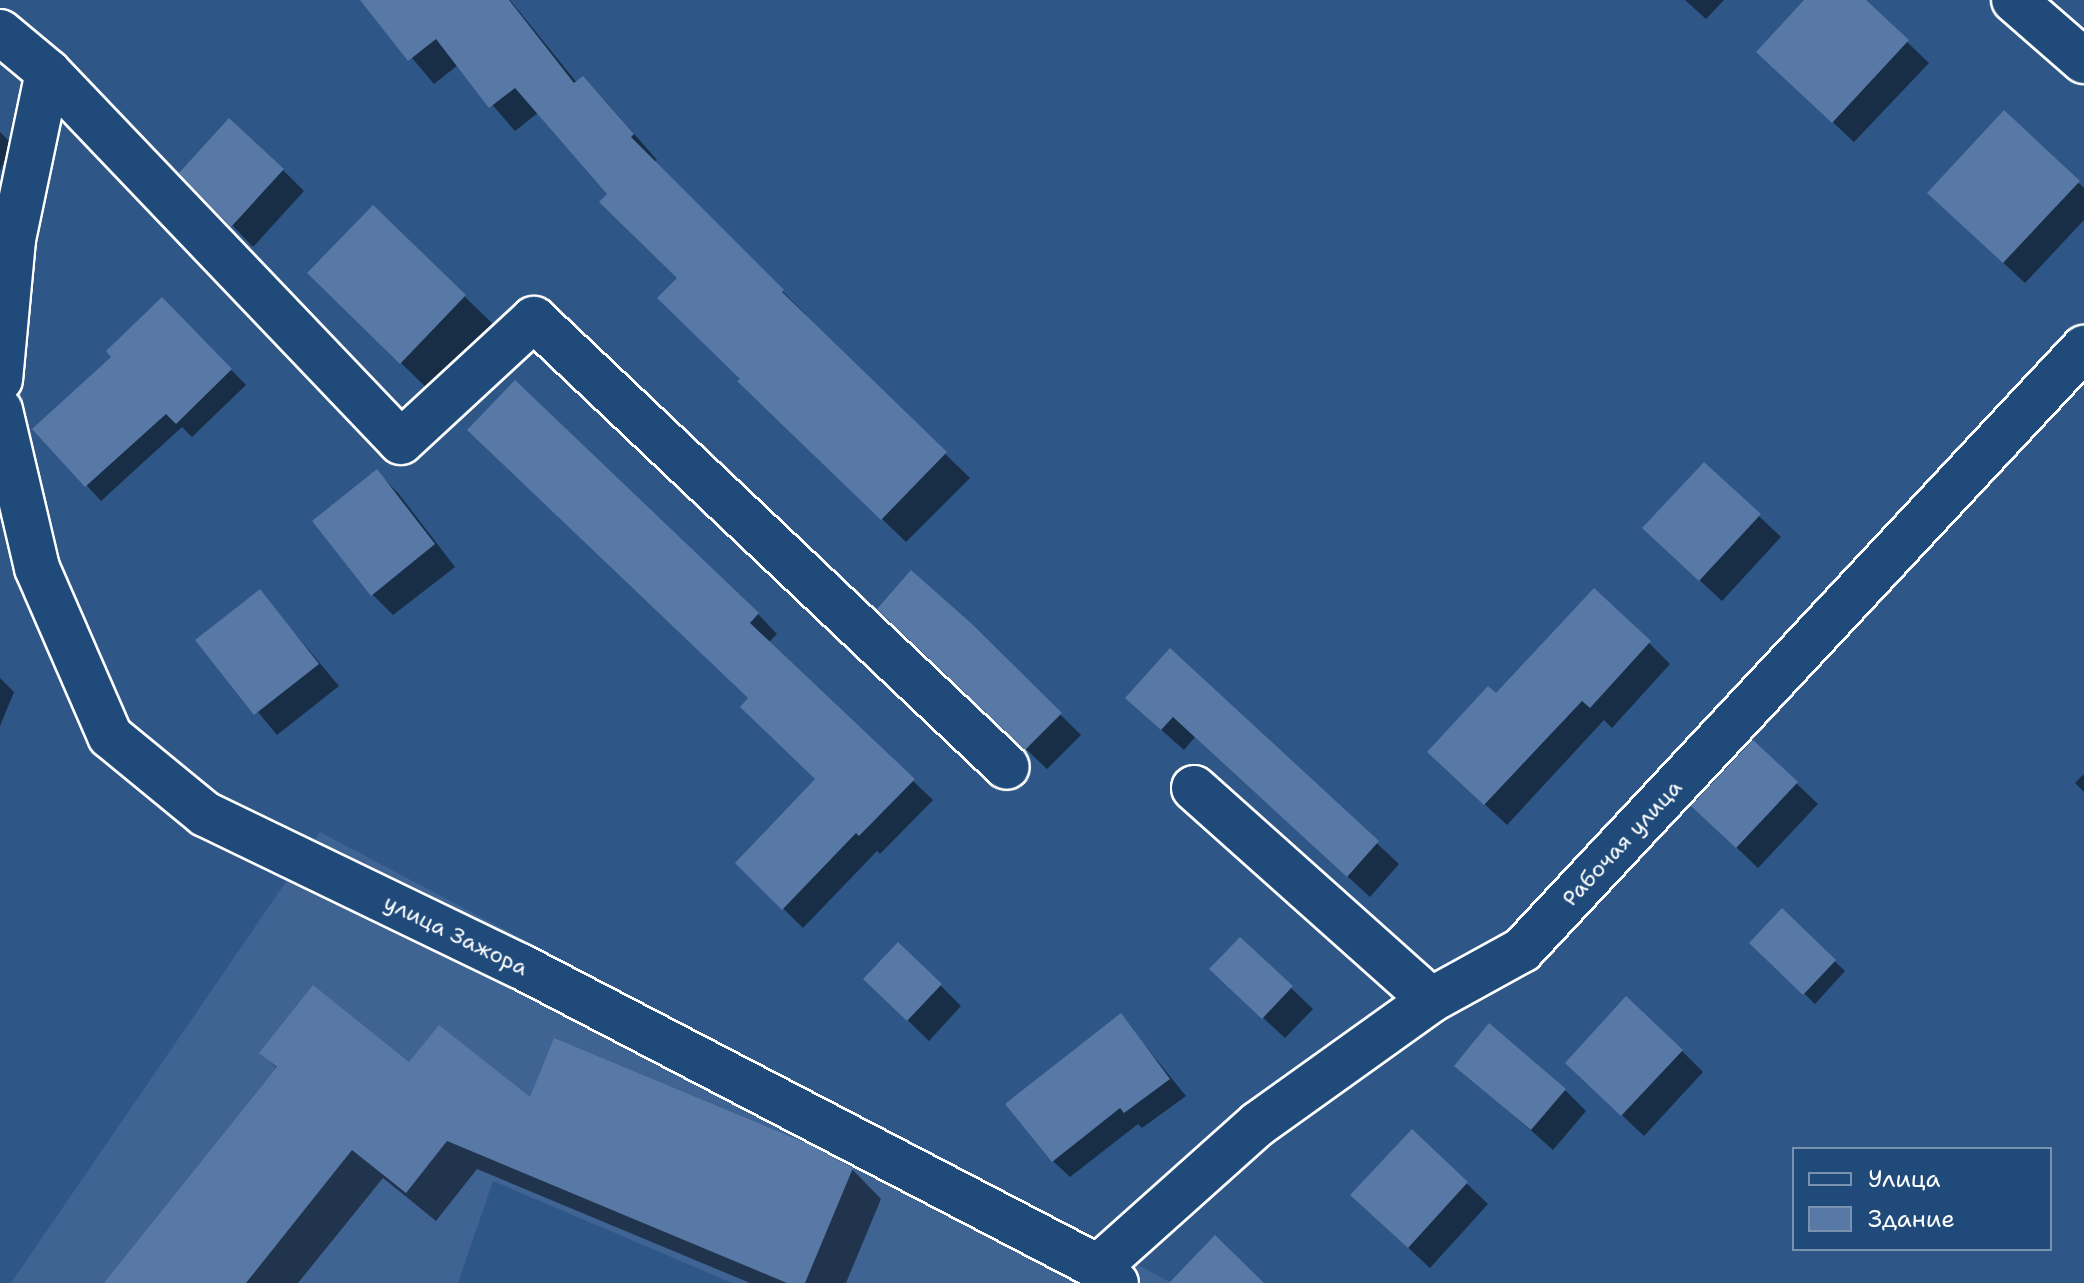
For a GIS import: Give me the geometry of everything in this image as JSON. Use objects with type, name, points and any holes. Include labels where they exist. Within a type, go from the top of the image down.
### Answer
[{"type":"street","points":[[2014,0],[2084,61]]},
{"type":"street","points":[[0,32],[48,72],[401,442],[534,319],[1007,767]]},
{"type":"street","points":[[0,379],[13,240],[48,72]]},
{"type":"street","name":"Рабочая улица","points":[[1107,1275],[1258,1124],[1431,1000],[1522,950],[2084,348]]},
{"type":"street","name":"улица Зажора","points":[[0,410],[37,568],[110,736],[205,814],[534,973],[1107,1275]]},
{"type":"street","points":[[1194,788],[1431,1000]]},
{"type":"shaded area","points":[[320,832],[1172,1283],[732,1283],[493,1181],[458,1283],[11,1283]]},
{"type":"building","points":[[360,0],[509,0],[574,83],[583,76],[634,134],[631,137],[784,290],[782,292],[947,452],[881,520],[737,381],[740,379],[657,298],[677,278],[599,202],[607,194],[515,88],[489,108],[436,39],[408,61]]},
{"type":"building","points":[[1804,0],[1866,0],[1909,40],[1832,123],[1756,52]]},
{"type":"building","points":[[2004,110],[2080,181],[2003,263],[1927,193]]},
{"type":"building","points":[[229,118],[284,169],[231,227],[179,173]]},
{"type":"building","points":[[373,205],[466,295],[400,364],[307,273]]},
{"type":"building","points":[[162,297],[232,369],[176,424],[166,414],[85,487],[32,429],[111,357],[106,351]]},
{"type":"building","points":[[515,380],[759,613],[750,623],[915,779],[859,836],[856,833],[782,910],[735,863],[815,779],[740,707],[748,698],[467,430]]},
{"type":"building","points":[[1704,462],[1761,514],[1699,581],[1642,528]]},
{"type":"building","points":[[377,469],[435,544],[371,596],[312,521]]},
{"type":"building","points":[[911,570],[972,624],[1062,713],[1025,750],[877,609]]},
{"type":"building","points":[[1594,588],[1651,641],[1590,708],[1582,701],[1484,805],[1427,752],[1488,686],[1496,693]]},
{"type":"building","points":[[260,589],[319,664],[254,715],[195,640]]},
{"type":"building","points":[[1170,648],[1379,841],[1347,877],[1173,717],[1161,730],[1125,698]]},
{"type":"building","points":[[1753,740],[1798,782],[1736,848],[1691,806]]},
{"type":"building","points":[[1782,908],[1836,960],[1803,995],[1749,943]]},
{"type":"building","points":[[1240,937],[1293,986],[1262,1019],[1209,969]]},
{"type":"building","points":[[898,942],[942,984],[907,1021],[863,979]]},
{"type":"building","points":[[313,985],[409,1062],[439,1025],[530,1097],[554,1038],[806,1143],[853,1168],[805,1283],[787,1283],[447,1141],[406,1193],[352,1150],[246,1283],[104,1283],[277,1067],[259,1053]]},
{"type":"building","points":[[1626,996],[1683,1050],[1621,1116],[1565,1063]]},
{"type":"building","points":[[1121,1013],[1170,1079],[1124,1113],[1120,1108],[1052,1162],[1005,1104]]},
{"type":"building","points":[[1489,1023],[1566,1089],[1531,1130],[1454,1066]]},
{"type":"building","points":[[1412,1129],[1468,1182],[1408,1248],[1350,1195]]},
{"type":"building","points":[[1215,1235],[1264,1283],[1169,1283]]}]
